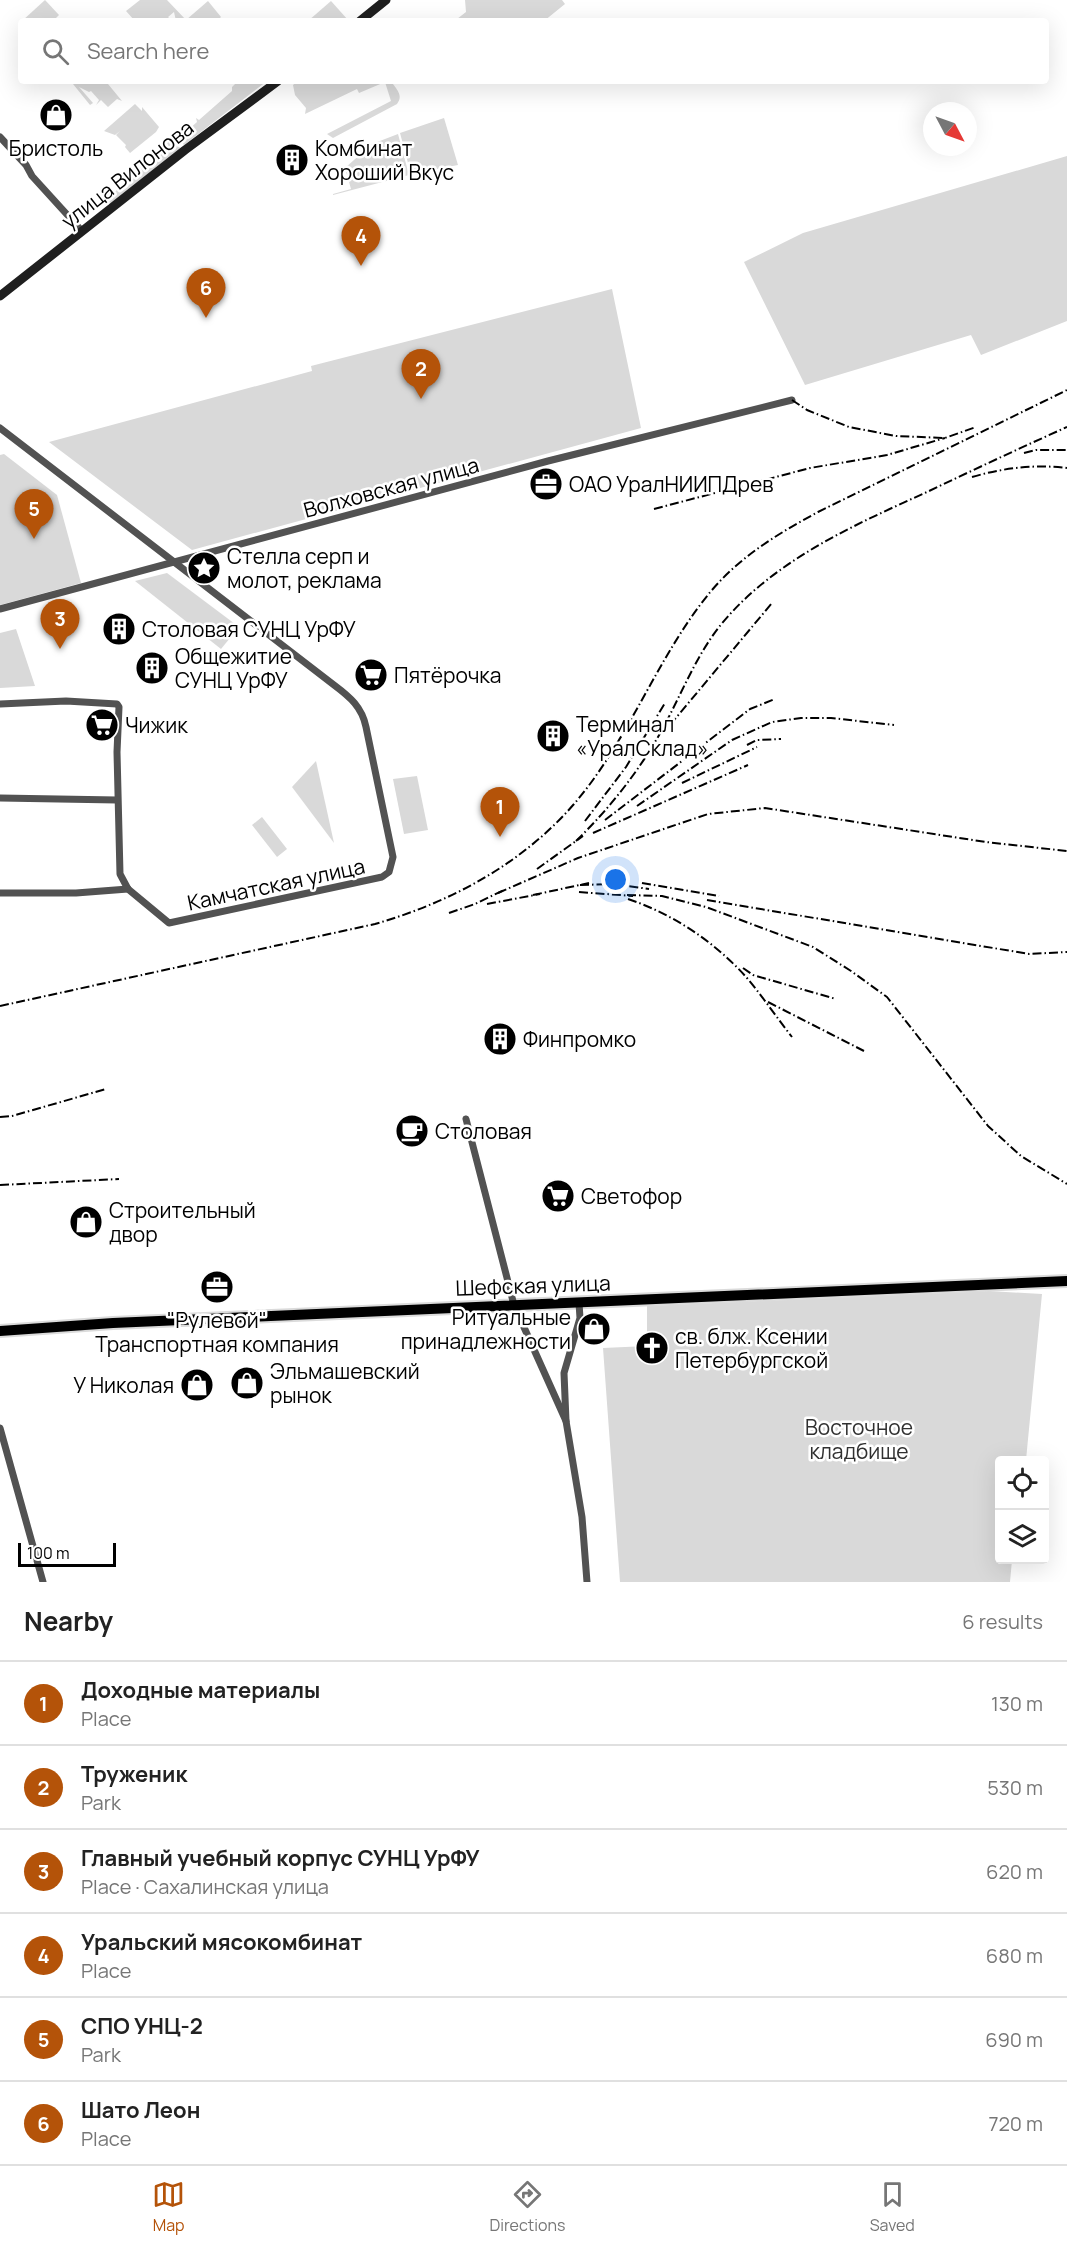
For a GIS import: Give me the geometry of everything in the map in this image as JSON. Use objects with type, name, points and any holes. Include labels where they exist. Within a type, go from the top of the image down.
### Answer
[{"type":"main road","name":"Шефская улица","points":[[0,1331],[125,1323],[1067,1281]]},
{"type":"street","points":[[364,18],[386,0]]},
{"type":"street","name":"улица Вилонова","points":[[0,296],[185,150],[274,84]]},
{"type":"street","points":[[0,137],[82,231]]},
{"type":"street","name":"Волховская улица","points":[[0,609],[537,464],[792,399]]},
{"type":"street","points":[[0,428],[174,562]]},
{"type":"street","name":"Камчатская улица","points":[[128,889],[169,923],[382,878],[389,872],[393,857],[366,727],[360,709],[340,690],[174,562]]},
{"type":"street","points":[[0,704],[66,701],[114,702],[117,704],[119,707],[117,800],[120,874],[128,889],[76,893],[0,893]]},
{"type":"street","points":[[0,798],[117,800]]},
{"type":"street","points":[[466,1119],[514,1305],[566,1421]]},
{"type":"street","points":[[579,1303],[580,1318],[564,1373],[566,1421],[582,1517],[587,1582]]},
{"type":"street","points":[[0,1428],[44,1582]]},
{"type":"green space","points":[[45,0],[59,15],[56,18],[25,18]]},
{"type":"green space","points":[[140,0],[167,0],[184,18],[175,18],[174,12],[169,18],[132,18],[126,11]]},
{"type":"green space","points":[[465,0],[562,0],[565,4],[548,18],[458,18],[466,12]]},
{"type":"green space","points":[[208,1],[220,18],[188,18]]},
{"type":"green space","points":[[331,1],[346,18],[311,18]]},
{"type":"green space","points":[[73,84],[108,84],[122,101],[117,99],[108,107],[101,100],[96,105],[99,100],[91,91],[79,87],[93,103],[90,105]]},
{"type":"green space","points":[[235,84],[263,84],[184,145],[178,138],[180,132],[188,130],[197,122],[196,118],[199,120],[232,91]]},
{"type":"green space","points":[[380,84],[359,93],[357,89],[305,114],[306,108],[295,95],[293,85]]},
{"type":"green space","points":[[386,84],[393,84],[398,92],[400,98],[397,104],[333,138],[327,134],[391,101]]},
{"type":"green space","points":[[135,104],[142,111],[142,107],[159,127],[130,153],[116,135],[120,131],[115,135],[104,131]]},
{"type":"green space","points":[[444,118],[458,165],[411,174],[400,133]]},
{"type":"green space","points":[[398,134],[409,175],[333,195],[351,189],[345,168],[372,144]]},
{"type":"green space","points":[[170,140],[181,149],[108,206],[104,201],[130,179],[130,174],[145,161],[150,162],[168,146],[167,142]]},
{"type":"green space","points":[[1067,156],[1067,321],[981,355],[971,335],[805,385],[744,262],[803,233]]},
{"type":"green space","points":[[612,289],[641,428],[192,550],[49,442],[312,371],[311,366]]},
{"type":"green space","points":[[4,454],[57,495],[81,583],[0,605],[0,455]]},
{"type":"green space","points":[[167,573],[239,627],[221,649],[135,581]]},
{"type":"green space","points":[[16,629],[35,686],[0,688],[0,633]]},
{"type":"green space","points":[[316,761],[334,843],[292,787]]},
{"type":"green space","points":[[417,776],[428,830],[404,834],[393,779]]},
{"type":"green space","points":[[262,817],[287,849],[277,857],[252,825]]},
{"type":"green space","name":"Восточное кладбище","points":[[989,1291],[1042,1294],[1026,1456],[995,1456],[995,1564],[1012,1564],[1010,1582],[620,1582],[603,1348],[647,1346],[647,1306]]},
{"type":"railway","points":[[0,1006],[375,924],[431,904],[484,878],[532,845],[574,804],[612,752],[693,615],[712,590],[735,566],[775,537],[818,512],[1067,390]]},
{"type":"railway","points":[[792,400],[807,410],[849,427],[896,436],[945,438],[976,427]]},
{"type":"railway","points":[[576,841],[601,816],[644,760],[703,651],[719,627],[763,583],[788,564],[842,532],[1067,427]]},
{"type":"railway","points":[[654,509],[810,468],[887,455],[945,438]]},
{"type":"railway","points":[[1024,453],[1036,450],[1067,450]]},
{"type":"railway","points":[[972,477],[1019,468],[1043,466],[1067,468]]},
{"type":"railway","points":[[670,725],[772,603]]},
{"type":"railway","points":[[605,820],[750,709],[775,699]]},
{"type":"railway","points":[[585,821],[626,767],[665,703]]},
{"type":"railway","points":[[637,806],[732,740],[772,722],[801,718],[831,718],[894,725]]},
{"type":"railway","points":[[747,745],[757,740],[781,739]]},
{"type":"railway","points":[[682,783],[757,747]]},
{"type":"railway","points":[[593,833],[748,765]]},
{"type":"railway","points":[[498,893],[578,858],[708,814],[765,808],[986,842],[1067,851]]},
{"type":"railway","points":[[537,869],[583,836]]},
{"type":"railway","points":[[533,895],[589,883]]},
{"type":"railway","points":[[642,883],[719,896]]},
{"type":"railway","points":[[580,885],[614,884],[649,889]]},
{"type":"railway","points":[[449,913],[504,890]]},
{"type":"railway","points":[[579,892],[633,896]]},
{"type":"railway","points":[[487,904],[540,894]]},
{"type":"railway","points":[[627,895],[662,896],[706,907],[813,947],[851,971],[887,997],[988,1126],[1021,1156],[1067,1184]]},
{"type":"railway","points":[[628,899],[677,921],[707,941],[747,978],[792,1037]]},
{"type":"railway","points":[[707,900],[1029,954],[1067,952]]},
{"type":"railway","points":[[743,968],[753,975],[836,999]]},
{"type":"railway","points":[[768,1002],[864,1051]]},
{"type":"railway","points":[[0,1117],[12,1116],[106,1089]]},
{"type":"railway","points":[[0,1185],[119,1179]]},
{"type":"place","name":"Бристоль","points":[[56,115]]},
{"type":"place","name":"Комбинат Хороший Вкус","points":[[292,160]]},
{"type":"place","name":"Уральский мясокомбинат","points":[[361,266]]},
{"type":"place","name":"Шато Леон","points":[[206,318]]},
{"type":"place","name":"Труженик","points":[[421,399]]},
{"type":"place","name":"ОАО УралНИИПДрев","points":[[546,484]]},
{"type":"place","name":"СПО УНЦ-2","points":[[34,539]]},
{"type":"place","name":"Стелла серп и молот, реклама","points":[[204,568]]},
{"type":"place","name":"Столовая СУНЦ УрФУ","points":[[119,629]]},
{"type":"place","name":"Главный учебный корпус СУНЦ УрФУ","points":[[60,649]]},
{"type":"place","name":"Общежитие СУНЦ УрФУ","points":[[152,668]]},
{"type":"place","name":"Пятёрочка","points":[[371,675]]},
{"type":"place","name":"Чижик","points":[[102,725]]},
{"type":"place","name":"Терминал «УралСклад»","points":[[553,736]]},
{"type":"place","name":"Доходные материалы","points":[[500,837]]},
{"type":"place","name":"Финпромко","points":[[500,1039]]},
{"type":"place","name":"Столовая","points":[[412,1131]]},
{"type":"place","name":"Светофор","points":[[558,1196]]},
{"type":"place","name":"Строительный двор","points":[[86,1222]]},
{"type":"place","name":"\"Рулевой\" Транспортная компания","points":[[217,1287]]},
{"type":"place","name":"Ритуальные принадлежности","points":[[594,1329]]},
{"type":"place","name":"св. блж. Ксении Петербургской","points":[[652,1348]]},
{"type":"place","name":"Эльмашевский рынок","points":[[247,1383]]},
{"type":"place","name":"У Николая","points":[[197,1385]]}]
